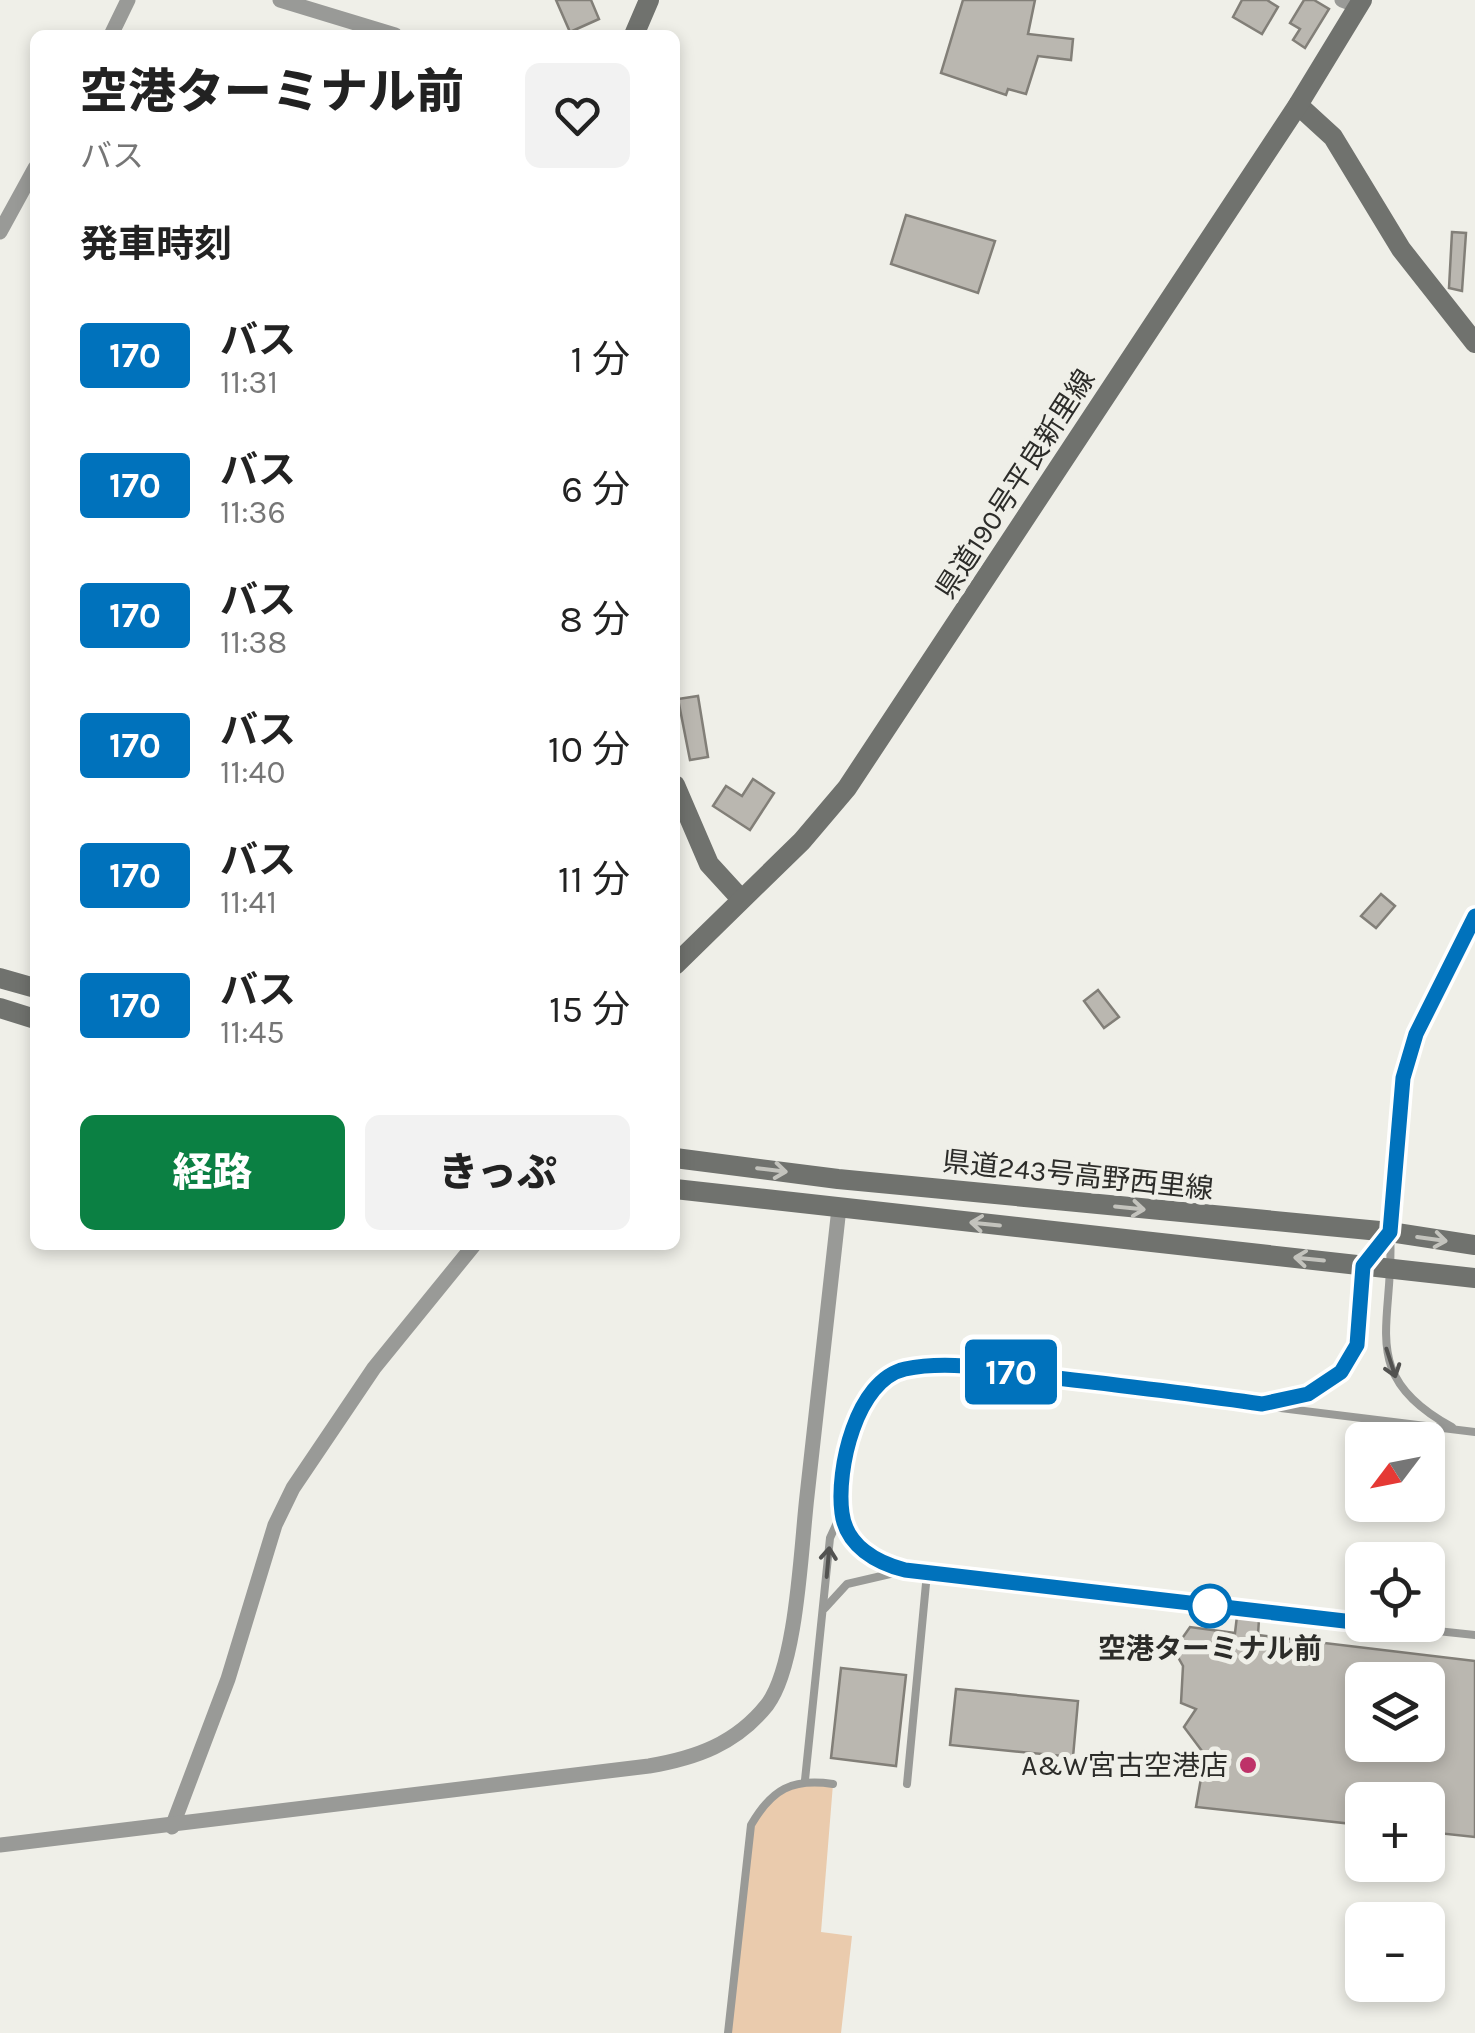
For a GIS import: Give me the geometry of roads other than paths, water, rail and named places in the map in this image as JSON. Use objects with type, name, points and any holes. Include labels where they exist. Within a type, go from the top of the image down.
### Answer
[{"type":"main road","points":[[636,30],[649,0]]},
{"type":"main road","name":"県道190号平良新里線","points":[[680,960],[802,841],[847,788],[1298,105],[1354,2]]},
{"type":"main road","points":[[1298,105],[1333,137],[1401,248],[1475,343]]},
{"type":"main road","points":[[680,797],[702,852],[741,899]]},
{"type":"main road","points":[[1390,1232],[1403,1078],[1416,1034],[1475,916]]},
{"type":"main road","points":[[0,978],[30,987]]},
{"type":"main road","points":[[0,1008],[30,1017]]},
{"type":"main road","name":"県道243号高野西里線","points":[[680,1159],[838,1179],[1390,1232],[1475,1245]]},
{"type":"main road","points":[[680,1190],[1475,1278]]},
{"type":"street","points":[[113,30],[128,0]]},
{"type":"street","points":[[280,0],[379,30]]},
{"type":"street","points":[[0,232],[30,177]]},
{"type":"street","points":[[0,1845],[172,1827],[694,1759],[748,1725],[779,1685],[793,1618],[839,1208]]},
{"type":"street","points":[[172,1827],[228,1679],[275,1526],[293,1488],[374,1368],[470,1250]]},
{"type":"lane","points":[[1262,1404],[1308,1394],[1341,1372],[1357,1345],[1363,1266],[1390,1232]]},
{"type":"lane","points":[[1390,1232],[1392,1269],[1385,1351],[1398,1386],[1422,1411],[1458,1431]]},
{"type":"lane","points":[[805,1780],[830,1538],[842,1514],[851,1428],[869,1394],[901,1370],[982,1368],[1475,1432]]},
{"type":"lane","points":[[842,1514],[856,1543],[878,1563],[905,1570],[1345,1621]]},
{"type":"lane","points":[[822,1612],[846,1584],[905,1570]]},
{"type":"lane","points":[[907,1784],[927,1572]]},
{"type":"lane","points":[[1445,1632],[1475,1635]]},
{"type":"lane","points":[[728,2033],[752,1824],[765,1801],[786,1785],[805,1780],[833,1784]]},
{"type":"place","name":"空港ターミナル前","points":[[1210,1606]]},
{"type":"place","name":"A&W宮古空港店","points":[[1248,1765]]}]
